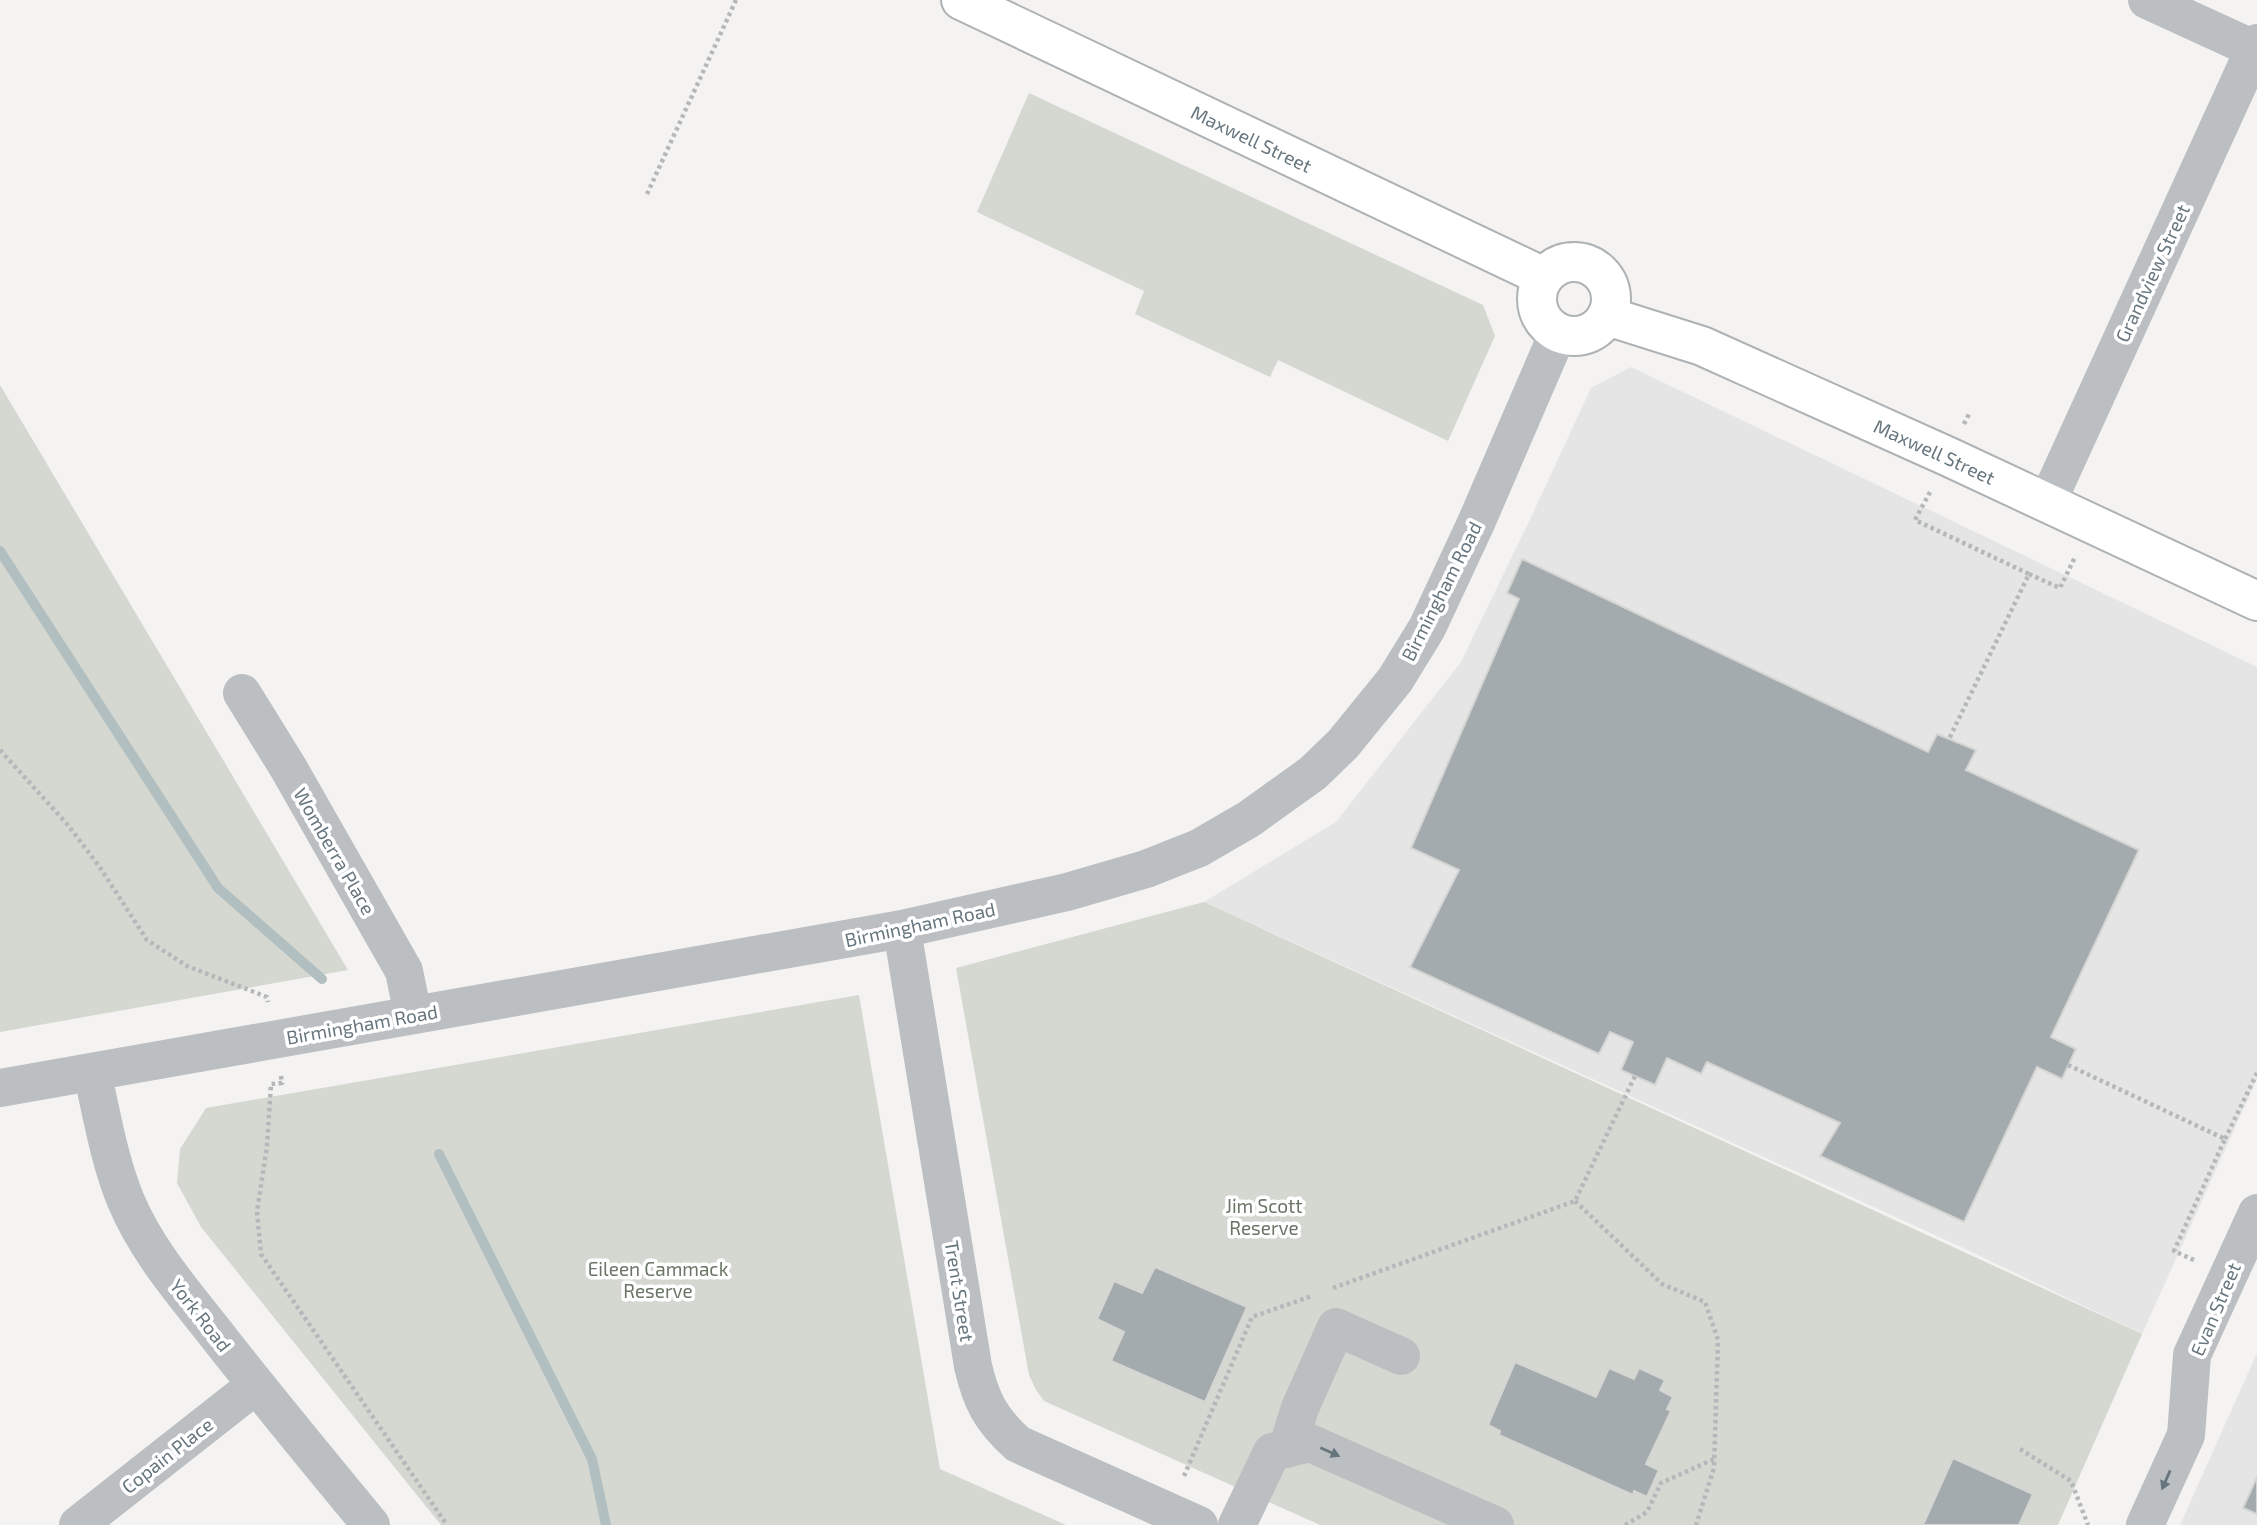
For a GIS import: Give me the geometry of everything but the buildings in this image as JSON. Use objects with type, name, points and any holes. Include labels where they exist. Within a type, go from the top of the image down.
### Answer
[{"type":"main road","name":"Maxwell Street","points":[[961,0],[1544,277]]},
{"type":"main road","points":[[1572,262],[1594,268],[1602,275],[1611,295],[1611,306],[1601,325],[1581,336],[1558,333],[1549,327],[1538,308],[1537,297],[1544,277],[1552,269],[1572,262]]},
{"type":"main road","name":"Maxwell Street","points":[[1607,316],[1693,343],[1949,457],[2257,601]]},
{"type":"street","points":[[2147,0],[2256,46]]},
{"type":"street","name":"Grandview Street","points":[[2047,503],[2256,46]]},
{"type":"street","name":"Birmingham Road","points":[[0,1088],[901,929],[1067,892],[1146,869],[1209,842],[1249,819],[1313,773],[1343,744],[1395,681],[1427,628],[1476,523],[1558,333]]},
{"type":"street","name":"Womberra Place","points":[[242,693],[289,769],[404,971],[412,1015]]},
{"type":"street","name":"Trent Street","points":[[901,929],[972,1366],[988,1411],[1018,1444],[1184,1519]]},
{"type":"street","name":"York Road","points":[[92,1072],[111,1158],[127,1202],[147,1242],[256,1385],[371,1525]]},
{"type":"street","name":"Evan Street","points":[[2145,1525],[2186,1435],[2192,1355],[2257,1213]]},
{"type":"street","points":[[1287,1449],[1300,1408],[1336,1327],[1401,1356]]},
{"type":"street","name":"Copain Place","points":[[78,1525],[256,1385]]},
{"type":"street","points":[[1237,1525],[1272,1452],[1310,1443],[1495,1525]]},
{"type":"path","points":[[648,194],[736,0]]},
{"type":"path","points":[[1930,492],[1915,520],[2051,585]]},
{"type":"path","points":[[1949,739],[2029,575]]},
{"type":"path","points":[[0,750],[66,824],[99,866],[146,940],[187,966],[267,997]]},
{"type":"path","points":[[2068,1065],[2225,1139]]},
{"type":"path","points":[[2228,1276],[2174,1251],[2257,1073]]},
{"type":"path","points":[[1329,1289],[1574,1201],[1635,1076]]},
{"type":"path","points":[[282,1083],[271,1084],[267,1146],[257,1212],[261,1254],[447,1525]]},
{"type":"path","points":[[1574,1201],[1662,1284],[1705,1302],[1718,1340],[1714,1468],[1696,1525]]},
{"type":"path","points":[[1184,1519],[1252,1317],[1316,1294]]},
{"type":"path","points":[[2020,1449],[2071,1481],[2088,1525]]},
{"type":"path","points":[[1625,1525],[1647,1512],[1661,1483],[1714,1459]]},
{"type":"shaded area","points":[[1631,367],[2257,667],[2257,1079],[2142,1334],[1959,1246],[1204,902],[1336,822],[1461,662],[1591,388]]},
{"type":"shaded area","points":[[2257,1353],[2257,1525],[2180,1525]]},
{"type":"green space","points":[[1029,93],[1483,305],[1495,336],[1448,441],[1278,360],[1270,377],[1135,314],[1144,291],[977,212]]},
{"type":"green space","points":[[0,385],[348,970],[0,1032]]},
{"type":"green space","name":"Jim Scott Reserve","points":[[1204,902],[2142,1334],[2058,1525],[1320,1525],[1044,1401],[1029,1375],[956,968]]},
{"type":"green space","name":"Eileen Cammack Reserve","points":[[859,995],[940,1469],[1066,1525],[441,1525],[201,1227],[177,1183],[180,1149],[206,1108]]},
{"type":"waterway","points":[[0,551],[218,888],[322,979]]},
{"type":"waterway","points":[[439,1154],[592,1459],[606,1525]]}]
